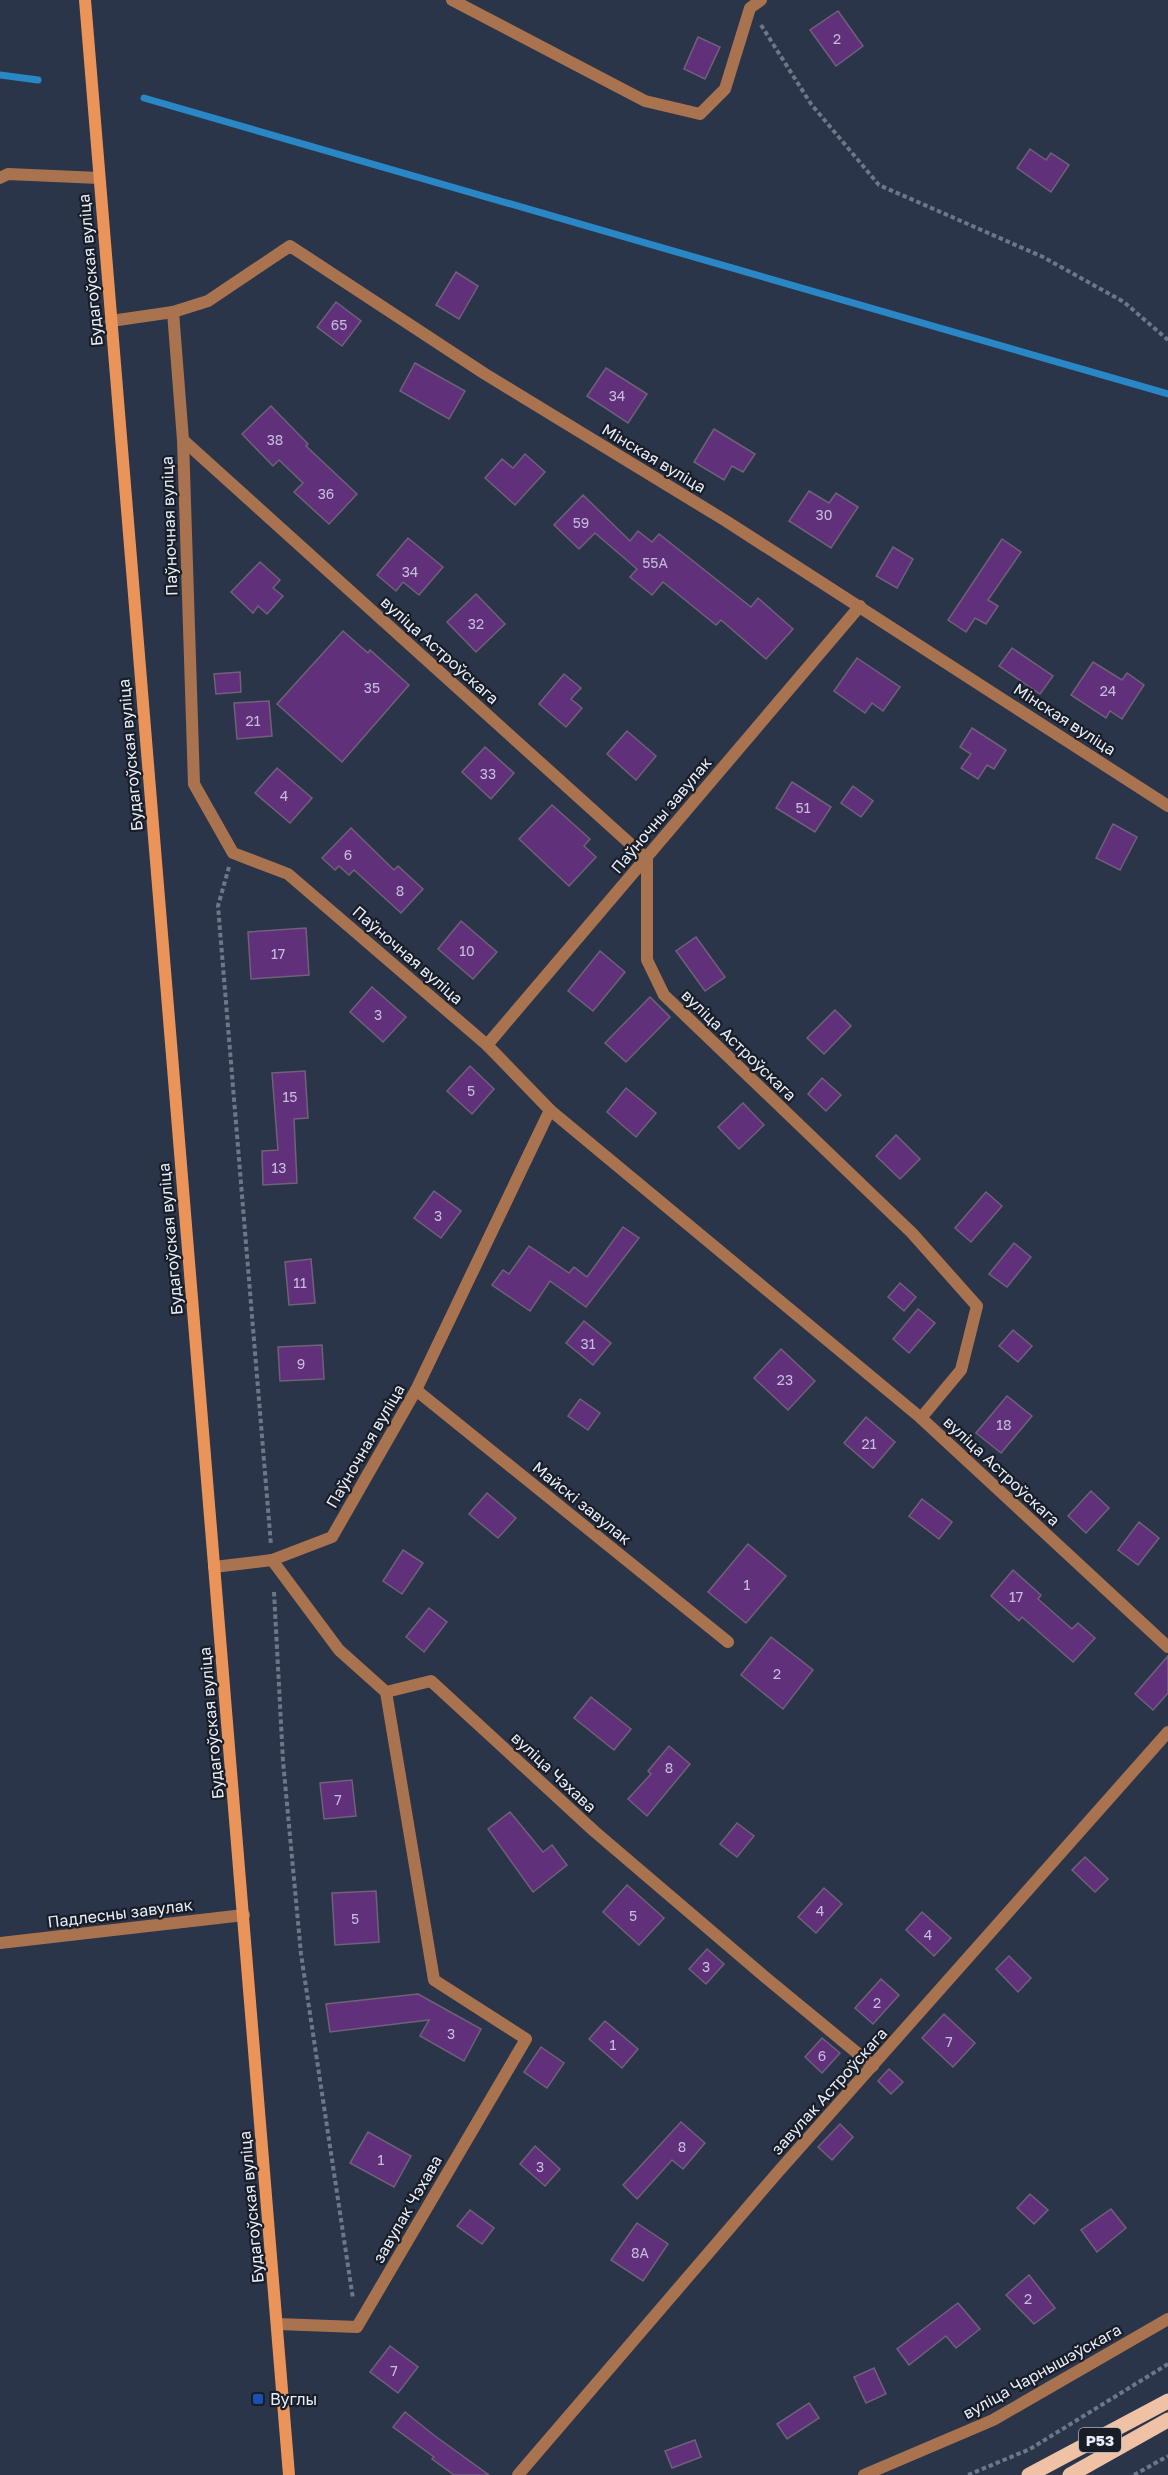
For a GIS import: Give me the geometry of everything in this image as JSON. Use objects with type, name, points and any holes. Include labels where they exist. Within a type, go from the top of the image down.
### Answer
[{"type":"main road","name":"Р53","points":[[1029,2475],[1168,2401]]},
{"type":"main road","name":"Р53","points":[[1070,2475],[1168,2420]]},
{"type":"street","name":"Будагоўская вуліца","points":[[85,0],[289,2475]]},
{"type":"street","points":[[452,0],[645,101],[700,114],[725,89],[750,8],[761,0]]},
{"type":"street","points":[[3,173],[99,178]]},
{"type":"street","name":"Мінская вуліца","points":[[111,321],[172,312],[208,301],[290,246],[485,374],[860,606],[1168,806]]},
{"type":"street","name":"Паўночная вуліца","points":[[172,312],[183,440],[194,784],[234,852],[288,874],[487,1045],[550,1110],[416,1390],[332,1537],[272,1560]]},
{"type":"street","name":"вуліца Астроўскага","points":[[183,440],[646,859],[647,960],[664,995],[912,1233],[977,1306],[961,1370],[921,1418],[1168,1647]]},
{"type":"street","name":"Паўночны завулак","points":[[487,1045],[860,606]]},
{"type":"street","points":[[550,1110],[921,1418]]},
{"type":"street","name":"Майскі завулак","points":[[416,1390],[728,1642]]},
{"type":"street","points":[[214,1567],[272,1560],[339,1650],[386,1692]]},
{"type":"street","name":"вуліца Чэхава","points":[[386,1692],[430,1681],[594,1831],[873,2066]]},
{"type":"street","name":"завулак Чэхава","points":[[278,2324],[357,2326],[526,2039],[434,1980],[386,1692]]},
{"type":"street","name":"завулак Астроўскага","points":[[518,2475],[785,2164],[1168,1732]]},
{"type":"street","name":"Падлесны завулак","points":[[0,1943],[244,1915]]},
{"type":"street","name":"вуліца Чарнышэўскага","points":[[864,2475],[993,2420],[1168,2319]]},
{"type":"path","points":[[750,8],[811,104],[879,185],[1042,257],[1124,302],[1168,340]]},
{"type":"path","points":[[968,2475],[1030,2449],[1168,2364]]},
{"type":"path","points":[[1134,2475],[1168,2456]]},
{"type":"building","points":[[838,11],[863,46],[836,66],[810,30]]},
{"type":"building","points":[[698,37],[720,47],[705,79],[684,69]]},
{"type":"building","points":[[1030,149],[1046,160],[1051,153],[1069,165],[1051,192],[1017,168]]},
{"type":"building","points":[[456,272],[478,286],[459,319],[436,305]]},
{"type":"building","points":[[336,302],[361,321],[342,346],[317,327]]},
{"type":"building","points":[[415,363],[465,391],[449,419],[400,391]]},
{"type":"building","points":[[606,368],[647,394],[628,423],[587,396]]},
{"type":"building","points":[[271,406],[308,444],[306,446],[357,494],[329,524],[294,492],[303,483],[279,460],[273,466],[242,434]]},
{"type":"building","points":[[714,429],[755,454],[743,472],[732,466],[724,480],[694,462]]},
{"type":"building","points":[[525,454],[545,472],[515,505],[485,478],[502,459],[513,468]]},
{"type":"building","points":[[809,491],[829,503],[836,493],[858,507],[831,548],[789,521]]},
{"type":"building","points":[[583,495],[630,541],[638,531],[652,542],[659,534],[751,607],[758,598],[793,629],[766,659],[721,620],[716,625],[663,582],[652,595],[630,577],[637,569],[595,533],[579,549],[554,525]]},
{"type":"building","points":[[408,538],[443,567],[419,595],[403,582],[396,591],[377,575]]},
{"type":"building","points":[[1002,539],[1021,552],[988,600],[998,606],[986,624],[975,618],[966,632],[948,620]]},
{"type":"building","points":[[893,547],[913,559],[897,588],[876,576]]},
{"type":"building","points":[[260,562],[280,580],[273,588],[283,596],[267,614],[258,606],[253,613],[231,592]]},
{"type":"building","points":[[476,594],[505,624],[476,652],[447,622]]},
{"type":"building","points":[[343,631],[368,653],[370,650],[409,685],[342,762],[277,704]]},
{"type":"building","points":[[1012,648],[1053,676],[1040,694],[999,666]]},
{"type":"building","points":[[857,658],[900,687],[883,711],[872,703],[865,713],[834,691]]},
{"type":"building","points":[[1093,662],[1122,680],[1127,673],[1144,685],[1122,719],[1110,711],[1106,718],[1071,695]]},
{"type":"building","points":[[240,672],[241,692],[216,694],[214,674]]},
{"type":"building","points":[[564,674],[581,688],[571,699],[582,708],[566,727],[539,704]]},
{"type":"building","points":[[269,701],[272,736],[237,739],[234,703]]},
{"type":"building","points":[[972,728],[1006,750],[994,769],[987,765],[978,779],[961,768],[971,754],[960,747]]},
{"type":"building","points":[[627,731],[656,756],[636,780],[607,754]]},
{"type":"building","points":[[485,747],[514,773],[491,799],[462,772]]},
{"type":"building","points":[[277,768],[312,798],[290,823],[255,793]]},
{"type":"building","points":[[792,782],[831,807],[815,832],[776,808]]},
{"type":"building","points":[[853,786],[873,801],[861,817],[841,803]]},
{"type":"building","points":[[552,805],[590,839],[584,846],[596,857],[569,886],[519,839]]},
{"type":"building","points":[[1113,824],[1137,837],[1120,870],[1096,858]]},
{"type":"building","points":[[351,828],[394,870],[398,866],[423,889],[401,913],[354,870],[349,875],[339,866],[335,870],[322,858]]},
{"type":"building","points":[[461,921],[497,952],[473,979],[438,949]]},
{"type":"building","points":[[306,928],[309,975],[251,979],[248,932]]},
{"type":"building","points":[[696,937],[725,977],[705,991],[676,951]]},
{"type":"building","points":[[600,951],[625,972],[593,1011],[568,991]]},
{"type":"building","points":[[372,987],[406,1017],[383,1042],[350,1012]]},
{"type":"building","points":[[650,997],[670,1017],[626,1062],[605,1043]]},
{"type":"building","points":[[835,1010],[851,1026],[824,1054],[807,1038]]},
{"type":"building","points":[[470,1066],[494,1089],[472,1114],[447,1091]]},
{"type":"building","points":[[305,1071],[308,1118],[294,1119],[297,1183],[263,1185],[262,1151],[278,1150],[272,1073]]},
{"type":"building","points":[[822,1078],[841,1095],[826,1111],[808,1094]]},
{"type":"building","points":[[626,1088],[656,1113],[636,1137],[607,1112]]},
{"type":"building","points":[[743,1103],[764,1125],[739,1149],[718,1127]]},
{"type":"building","points":[[896,1135],[920,1159],[900,1179],[876,1156]]},
{"type":"building","points":[[434,1191],[461,1211],[441,1238],[414,1218]]},
{"type":"building","points":[[986,1192],[1002,1206],[971,1242],[955,1228]]},
{"type":"building","points":[[623,1227],[639,1238],[586,1307],[550,1281],[530,1311],[492,1285],[503,1270],[509,1274],[529,1246],[569,1273],[574,1267],[587,1277]]},
{"type":"building","points":[[1014,1243],[1031,1257],[1007,1287],[989,1274]]},
{"type":"building","points":[[311,1259],[315,1303],[289,1305],[285,1262]]},
{"type":"building","points":[[900,1283],[916,1297],[904,1311],[888,1297]]},
{"type":"building","points":[[918,1309],[935,1323],[909,1353],[893,1339]]},
{"type":"building","points":[[584,1321],[611,1343],[593,1365],[566,1343]]},
{"type":"building","points":[[1013,1330],[1032,1346],[1018,1362],[999,1346]]},
{"type":"building","points":[[322,1345],[324,1379],[280,1381],[278,1347]]},
{"type":"building","points":[[781,1349],[815,1381],[788,1410],[754,1378]]},
{"type":"building","points":[[1007,1396],[1032,1416],[1001,1453],[976,1433]]},
{"type":"building","points":[[580,1399],[600,1413],[588,1430],[568,1416]]},
{"type":"building","points":[[866,1417],[895,1442],[873,1468],[844,1443]]},
{"type":"building","points":[[1091,1491],[1109,1508],[1086,1533],[1068,1516]]},
{"type":"building","points":[[487,1493],[516,1518],[498,1538],[469,1514]]},
{"type":"building","points":[[922,1499],[952,1522],[939,1539],[909,1516]]},
{"type":"building","points":[[1139,1522],[1159,1538],[1138,1565],[1118,1550]]},
{"type":"building","points":[[748,1544],[786,1576],[746,1623],[708,1592]]},
{"type":"building","points":[[403,1550],[423,1563],[402,1594],[383,1581]]},
{"type":"building","points":[[1013,1570],[1041,1595],[1038,1599],[1072,1629],[1078,1623],[1095,1638],[1073,1662],[1022,1617],[1019,1621],[991,1596]]},
{"type":"building","points":[[429,1608],[447,1622],[424,1652],[406,1637]]},
{"type":"building","points":[[771,1637],[813,1670],[783,1709],[741,1675]]},
{"type":"building","points":[[1168,1656],[1168,1693],[1153,1710],[1135,1694]]},
{"type":"building","points":[[591,1697],[631,1729],[614,1750],[574,1718]]},
{"type":"building","points":[[669,1746],[690,1764],[647,1816],[628,1799],[651,1774],[648,1771]]},
{"type":"building","points":[[352,1780],[356,1816],[324,1819],[320,1783]]},
{"type":"building","points":[[510,1812],[543,1852],[552,1845],[567,1865],[533,1892],[488,1829]]},
{"type":"building","points":[[737,1823],[754,1836],[737,1857],[720,1844]]},
{"type":"building","points":[[1085,1857],[1108,1879],[1095,1892],[1072,1870]]},
{"type":"building","points":[[627,1885],[664,1918],[639,1945],[603,1912]]},
{"type":"building","points":[[824,1888],[842,1904],[816,1933],[798,1917]]},
{"type":"building","points":[[376,1891],[379,1942],[335,1945],[332,1893]]},
{"type":"building","points":[[922,1912],[951,1938],[934,1956],[906,1930]]},
{"type":"building","points":[[707,1949],[724,1964],[706,1984],[689,1969]]},
{"type":"building","points":[[1009,1956],[1031,1978],[1018,1992],[996,1969]]},
{"type":"building","points":[[881,1979],[899,1995],[873,2024],[855,2008]]},
{"type":"building","points":[[418,1994],[481,2029],[464,2061],[420,2036],[429,2020],[330,2032],[326,2004]]},
{"type":"building","points":[[944,2014],[975,2043],[953,2067],[922,2038]]},
{"type":"building","points":[[605,2021],[638,2049],[622,2068],[589,2039]]},
{"type":"building","points":[[822,2038],[840,2053],[822,2073],[805,2057]]},
{"type":"building","points":[[541,2047],[564,2063],[547,2088],[524,2072]]},
{"type":"building","points":[[889,2069],[903,2082],[891,2094],[878,2081]]},
{"type":"building","points":[[681,2122],[705,2143],[683,2169],[672,2160],[637,2199],[623,2185]]},
{"type":"building","points":[[840,2124],[853,2137],[832,2160],[818,2147]]},
{"type":"building","points":[[368,2132],[411,2156],[394,2187],[350,2163]]},
{"type":"building","points":[[535,2146],[560,2169],[545,2186],[520,2164]]},
{"type":"building","points":[[1030,2194],[1048,2210],[1034,2224],[1017,2208]]},
{"type":"building","points":[[1111,2209],[1126,2228],[1097,2252],[1081,2230]]},
{"type":"building","points":[[470,2210],[494,2228],[482,2244],[457,2226]]},
{"type":"building","points":[[637,2223],[668,2244],[643,2281],[611,2260]]},
{"type":"building","points":[[1029,2275],[1055,2308],[1034,2324],[1006,2295]]},
{"type":"building","points":[[958,2303],[980,2329],[956,2348],[946,2336],[909,2365],[897,2349]]},
{"type":"building","points":[[390,2346],[418,2367],[398,2393],[370,2372]]},
{"type":"building","points":[[874,2368],[886,2394],[866,2403],[854,2377]]},
{"type":"building","points":[[809,2403],[819,2418],[787,2439],[777,2424]]},
{"type":"building","points":[[405,2412],[489,2475],[454,2475],[432,2459],[434,2457],[393,2427]]},
{"type":"building","points":[[695,2440],[701,2457],[672,2468],[665,2451]]},
{"type":"waterway","points":[[0,75],[38,80]]},
{"type":"waterway","points":[[144,98],[1168,394]]},
{"type":"place","name":"Вуглы","points":[[258,2399]]}]
